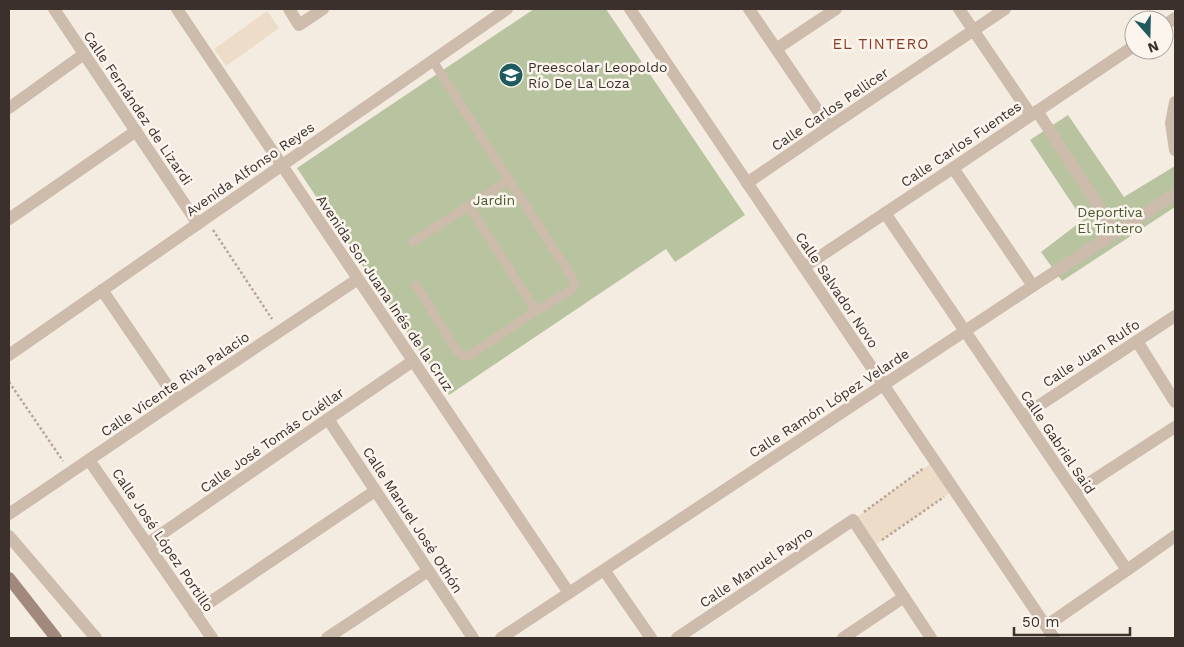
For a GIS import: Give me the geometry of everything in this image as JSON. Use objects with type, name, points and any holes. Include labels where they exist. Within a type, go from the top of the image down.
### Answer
[{"type":"main road","points":[[9,578],[56,638]]},
{"type":"street","name":"Calle Fernández de Lizardi","points":[[54,9],[136,131],[202,221]]},
{"type":"street","name":"Avenida Sor Juana Inés de la Cruz","points":[[177,9],[569,593]]},
{"type":"street","points":[[289,9],[300,25],[324,9]]},
{"type":"street","name":"Avenida Alfonso Reyes","points":[[9,355],[508,9]]},
{"type":"street","name":"Calle Salvador Novo","points":[[630,9],[1054,638]]},
{"type":"street","points":[[749,9],[828,127]]},
{"type":"street","points":[[776,50],[836,9]]},
{"type":"street","points":[[959,9],[1034,113],[1116,233]]},
{"type":"street","name":"Calle Carlos Pellicer","points":[[747,183],[1004,9]]},
{"type":"street","name":"Calle Carlos Fuentes","points":[[804,267],[1124,53]]},
{"type":"street","points":[[9,108],[84,54]]},
{"type":"street","points":[[1175,102],[1171,123],[1175,150]]},
{"type":"street","points":[[9,218],[136,131]]},
{"type":"street","points":[[953,168],[1033,286]]},
{"type":"street","name":"Calle Ramón López Velarde","points":[[501,638],[1175,194]]},
{"type":"street","name":"Calle Gabriel Said","points":[[885,213],[1126,570]]},
{"type":"street","name":"Calle Vicente Riva Palacio","points":[[9,514],[358,279]]},
{"type":"street","points":[[102,290],[177,400]]},
{"type":"street","name":"Calle Juan Rulfo","points":[[1023,416],[1175,316]]},
{"type":"street","points":[[1137,341],[1175,402]]},
{"type":"street","name":"Calle José Tomás Cuéllar","points":[[147,544],[413,361]]},
{"type":"street","name":"Calle Manuel José Othón","points":[[328,419],[473,638]]},
{"type":"street","points":[[1075,492],[1175,427]]},
{"type":"street","name":"Calle José López Portillo","points":[[89,460],[212,638]]},
{"type":"street","points":[[194,613],[375,490]]},
{"type":"street","points":[[853,520],[931,638]]},
{"type":"street","name":"Calle Manuel Payno","points":[[677,638],[853,520]]},
{"type":"street","points":[[9,536],[96,638]]},
{"type":"street","points":[[1046,626],[1175,536]]},
{"type":"street","points":[[604,570],[651,638]]},
{"type":"street","points":[[327,638],[428,571]]},
{"type":"street","points":[[843,638],[904,597]]},
{"type":"lane","points":[[416,285],[457,351],[464,356],[470,355],[570,291],[575,285],[433,60]]},
{"type":"lane","points":[[413,242],[509,180]]},
{"type":"lane","points":[[469,206],[536,312]]},
{"type":"path","points":[[202,221],[280,331]]},
{"type":"path","points":[[9,382],[71,472]]},
{"type":"path","points":[[853,520],[934,461]]},
{"type":"path","points":[[871,548],[954,490]]},
{"type":"green space","name":"Jardin","points":[[534,9],[606,9],[745,215],[675,262],[666,249],[449,395],[297,168]]},
{"type":"green space","name":"Deportiva El Tintero","points":[[1068,115],[1124,197],[1175,166],[1175,207],[1062,281],[1041,252],[1083,220],[1030,140]]},
{"type":"shaded area","points":[[267,11],[279,28],[226,66],[214,49]]},
{"type":"shaded area","points":[[934,461],[954,490],[871,548],[853,520]]},
{"type":"place","name":"Preescolar Leopoldo Río De La Loza","points":[[511,75]]},
{"type":"district","name":"EL TINTERO","points":[[881,44]]}]
